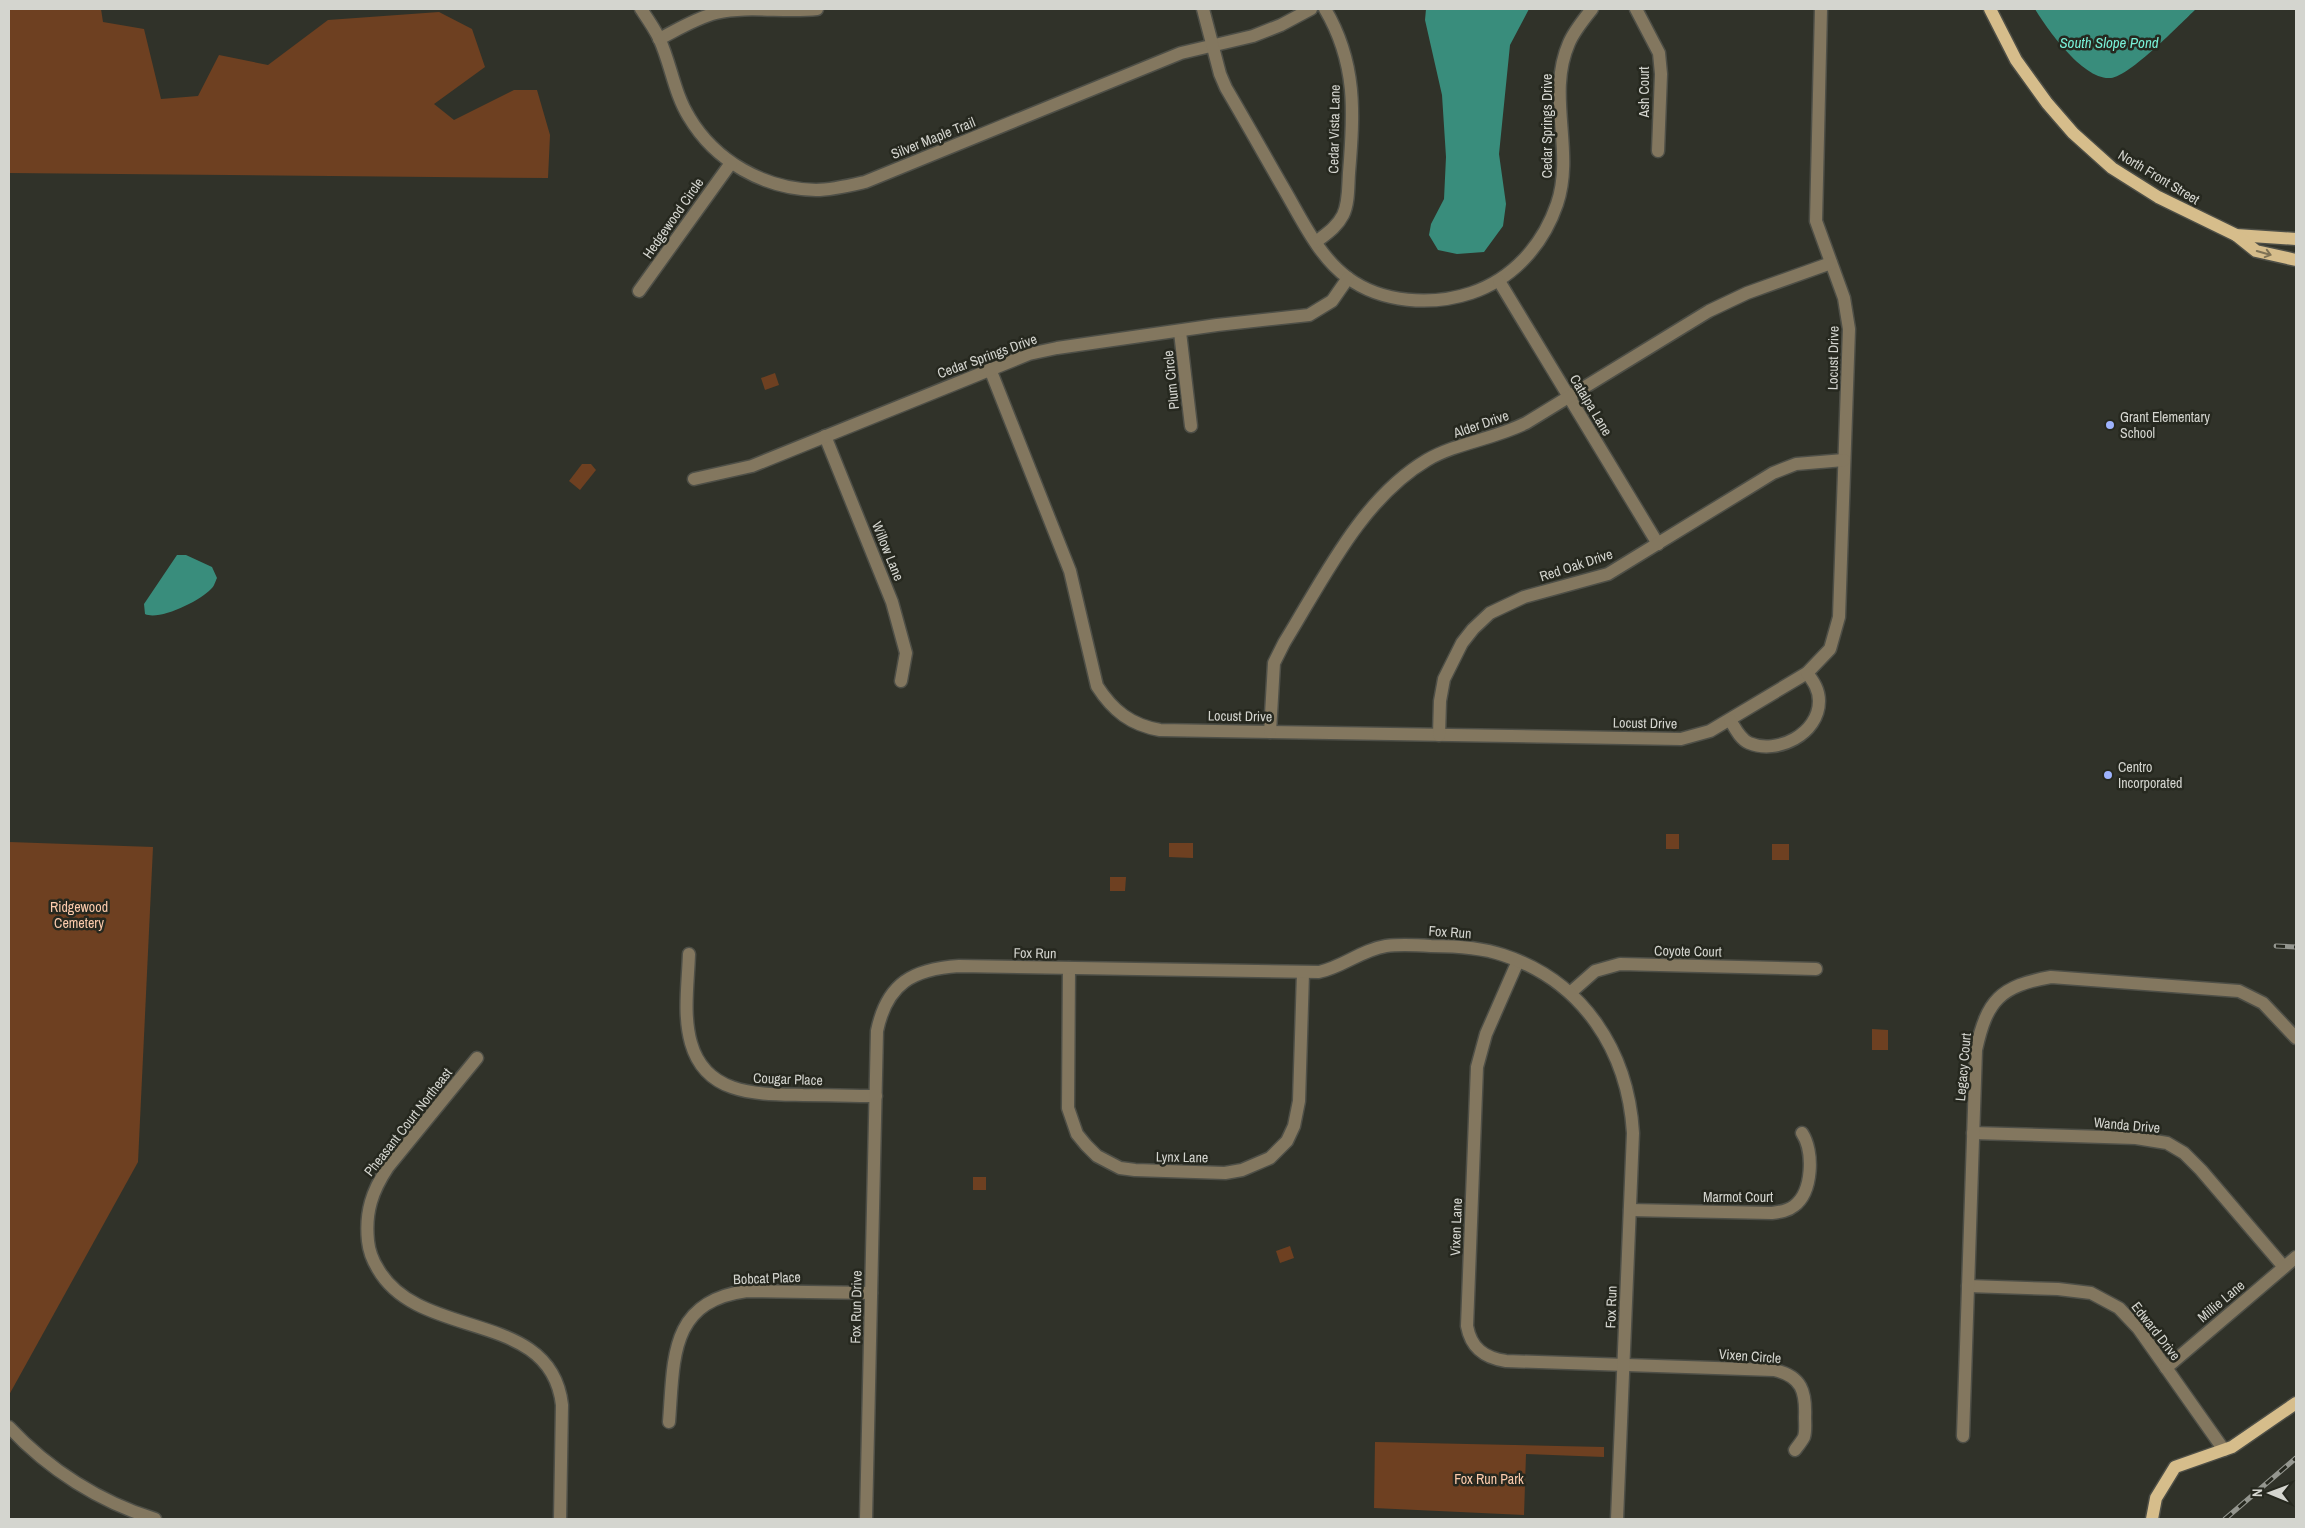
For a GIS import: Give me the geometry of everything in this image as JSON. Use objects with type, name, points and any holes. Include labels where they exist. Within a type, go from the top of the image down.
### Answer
[{"type":"main road","name":"North Front Street","points":[[1990,9],[2028,78],[2062,121],[2096,155],[2130,180],[2158,197],[2236,235],[2296,239]]},
{"type":"main road","points":[[2236,235],[2256,251],[2296,260]]},
{"type":"main road","points":[[2152,1519],[2156,1498],[2175,1467],[2232,1447],[2296,1403]]},
{"type":"street","name":"Silver Maple Trail","points":[[642,9],[659,39],[688,116],[700,132],[731,163],[745,172],[791,187],[816,190],[840,188],[864,182],[1181,53],[1253,36],[1281,25],[1312,9]]},
{"type":"street","points":[[659,39],[694,21],[716,13],[742,10],[795,12],[817,9]]},
{"type":"street","name":"Cedar Springs Drive","points":[[1203,9],[1226,88],[1316,242],[1334,266],[1348,278],[1384,294],[1398,298],[1425,301],[1460,297],[1499,281],[1528,256],[1545,232],[1558,203],[1564,160],[1559,102],[1563,61],[1569,42],[1592,9]]},
{"type":"street","name":"Cedar Vista Lane","points":[[1316,242],[1336,226],[1344,214],[1352,131],[1351,80],[1346,58],[1325,9]]},
{"type":"street","name":"Ash Court","points":[[1636,9],[1659,53],[1661,74],[1658,151]]},
{"type":"street","name":"Locust Drive","points":[[990,369],[1070,571],[1097,686],[1107,702],[1131,721],[1145,727],[1160,730],[1681,739],[1710,732],[1807,673],[1830,649],[1839,617],[1849,329],[1848,313],[1816,221],[1821,9]]},
{"type":"street","name":"Hedgewood Circle","points":[[639,291],[731,163]]},
{"type":"street","name":"Alder Drive","points":[[1270,732],[1274,662],[1362,518],[1380,496],[1428,460],[1457,448],[1506,434],[1709,311],[1747,293],[1831,263]]},
{"type":"street","name":"Cedar Springs Drive","points":[[694,479],[752,466],[1029,354],[1056,348],[1309,315],[1332,301],[1348,278]]},
{"type":"street","name":"Catalpa Lane","points":[[1499,281],[1658,544]]},
{"type":"street","name":"Plum Circle","points":[[1180,332],[1190,426]]},
{"type":"street","name":"Willow Lane","points":[[825,436],[897,619],[906,653],[901,681]]},
{"type":"street","name":"Red Oak Drive","points":[[1439,735],[1440,701],[1444,678],[1462,643],[1473,629],[1490,613],[1524,598],[1608,574],[1774,473],[1796,464],[1844,460]]},
{"type":"street","points":[[1730,720],[1748,743],[1774,746],[1791,741],[1806,730],[1819,708],[1818,691],[1807,673]]},
{"type":"street","name":"Fox Run","points":[[876,1096],[877,1031],[880,1016],[887,1002],[909,978],[936,967],[1303,973],[1334,969],[1369,950],[1398,945],[1472,948],[1503,955],[1544,975],[1570,993],[1604,1033],[1613,1049],[1628,1090],[1633,1133],[1618,1519]]},
{"type":"street","name":"Cougar Place","points":[[689,954],[687,1009],[691,1043],[702,1065],[721,1082],[732,1088],[754,1093],[876,1096]]},
{"type":"street","name":"Vixen Lane","points":[[1518,961],[1486,1034],[1477,1067],[1467,1326],[1469,1336],[1482,1354],[1491,1359],[1624,1365]]},
{"type":"street","name":"Coyote Court","points":[[1570,993],[1595,972],[1620,964],[1816,969]]},
{"type":"street","name":"Lynx Lane","points":[[1069,968],[1068,1108],[1078,1134],[1086,1146],[1103,1159],[1120,1168],[1224,1172],[1242,1170],[1270,1158],[1287,1141],[1294,1126],[1299,1101],[1303,973]]},
{"type":"street","name":"Legacy Court","points":[[1963,1436],[1976,1050],[1981,1026],[1992,1004],[2009,989],[2030,980],[2051,977],[2239,991],[2263,1003],[2296,1038]]},
{"type":"street","name":"Pheasant Court Northeast","points":[[477,1058],[388,1167],[377,1185],[368,1211],[368,1246],[382,1277],[402,1297],[432,1311],[515,1341],[531,1350],[551,1370],[557,1380],[562,1405],[560,1519]]},
{"type":"street","name":"Fox Run Drive","points":[[866,1519],[876,1096]]},
{"type":"street","name":"Marmot Court","points":[[1630,1210],[1772,1214],[1792,1208],[1802,1198],[1808,1186],[1808,1144],[1802,1133]]},
{"type":"street","name":"Wanda Drive","points":[[1974,1133],[2136,1138],[2167,1143],[2184,1153],[2201,1170],[2284,1268]]},
{"type":"street","name":"Millie Lane","points":[[2166,1368],[2296,1257]]},
{"type":"street","name":"Edward Drive","points":[[1968,1286],[2058,1289],[2091,1293],[2119,1308],[2138,1328],[2224,1450]]},
{"type":"street","name":"Bobcat Place","points":[[669,1422],[676,1344],[689,1319],[710,1301],[731,1293],[747,1291],[871,1293]]},
{"type":"street","name":"Vixen Circle","points":[[1624,1365],[1774,1370],[1786,1373],[1802,1388],[1805,1399],[1805,1435],[1795,1450]]},
{"type":"street","points":[[9,1428],[43,1459],[74,1481],[117,1504],[155,1519]]},
{"type":"green space","points":[[9,9],[101,9],[103,22],[144,29],[161,99],[198,96],[219,55],[268,65],[328,20],[439,12],[472,29],[485,67],[434,104],[454,120],[514,90],[537,90],[550,135],[548,178],[9,173]]},
{"type":"green space","points":[[775,373],[779,385],[765,390],[761,378]]},
{"type":"green space","points":[[582,464],[591,464],[596,470],[580,490],[569,481]]},
{"type":"green space","points":[[1666,834],[1679,834],[1679,849],[1666,849]]},
{"type":"green space","name":"Ridgewood Cemetery","points":[[9,842],[153,847],[138,1162],[9,1395]]},
{"type":"green space","points":[[1169,843],[1193,843],[1193,858],[1169,857]]},
{"type":"green space","points":[[1772,844],[1789,844],[1789,860],[1772,860]]},
{"type":"green space","points":[[1110,877],[1126,877],[1125,891],[1110,891]]},
{"type":"green space","points":[[1872,1029],[1888,1030],[1888,1050],[1872,1050]]},
{"type":"green space","points":[[973,1177],[986,1177],[986,1190],[973,1190]]},
{"type":"green space","points":[[1290,1246],[1294,1258],[1280,1263],[1276,1251]]},
{"type":"green space","name":"Fox Run Park","points":[[1375,1442],[1604,1447],[1604,1457],[1526,1454],[1524,1515],[1374,1508]]},
{"type":"water","points":[[1426,9],[1529,9],[1510,45],[1499,154],[1506,204],[1503,226],[1484,252],[1457,254],[1438,250],[1429,235],[1431,224],[1444,199],[1446,157],[1442,95],[1425,20]]},
{"type":"water","name":"South Slope Pond","points":[[2035,9],[2196,9],[2142,59],[2119,75],[2111,78],[2100,77],[2078,63],[2048,29]]},
{"type":"water","points":[[177,555],[186,555],[212,567],[217,578],[214,586],[206,594],[179,609],[160,615],[145,614],[144,604]]},
{"type":"railway","points":[[2276,946],[2296,947]]},
{"type":"railway","points":[[2225,1519],[2296,1458]]},
{"type":"place","name":"Grant Elementary School","points":[[2110,425]]},
{"type":"place","name":"Centro Incorporated","points":[[2108,775]]}]
